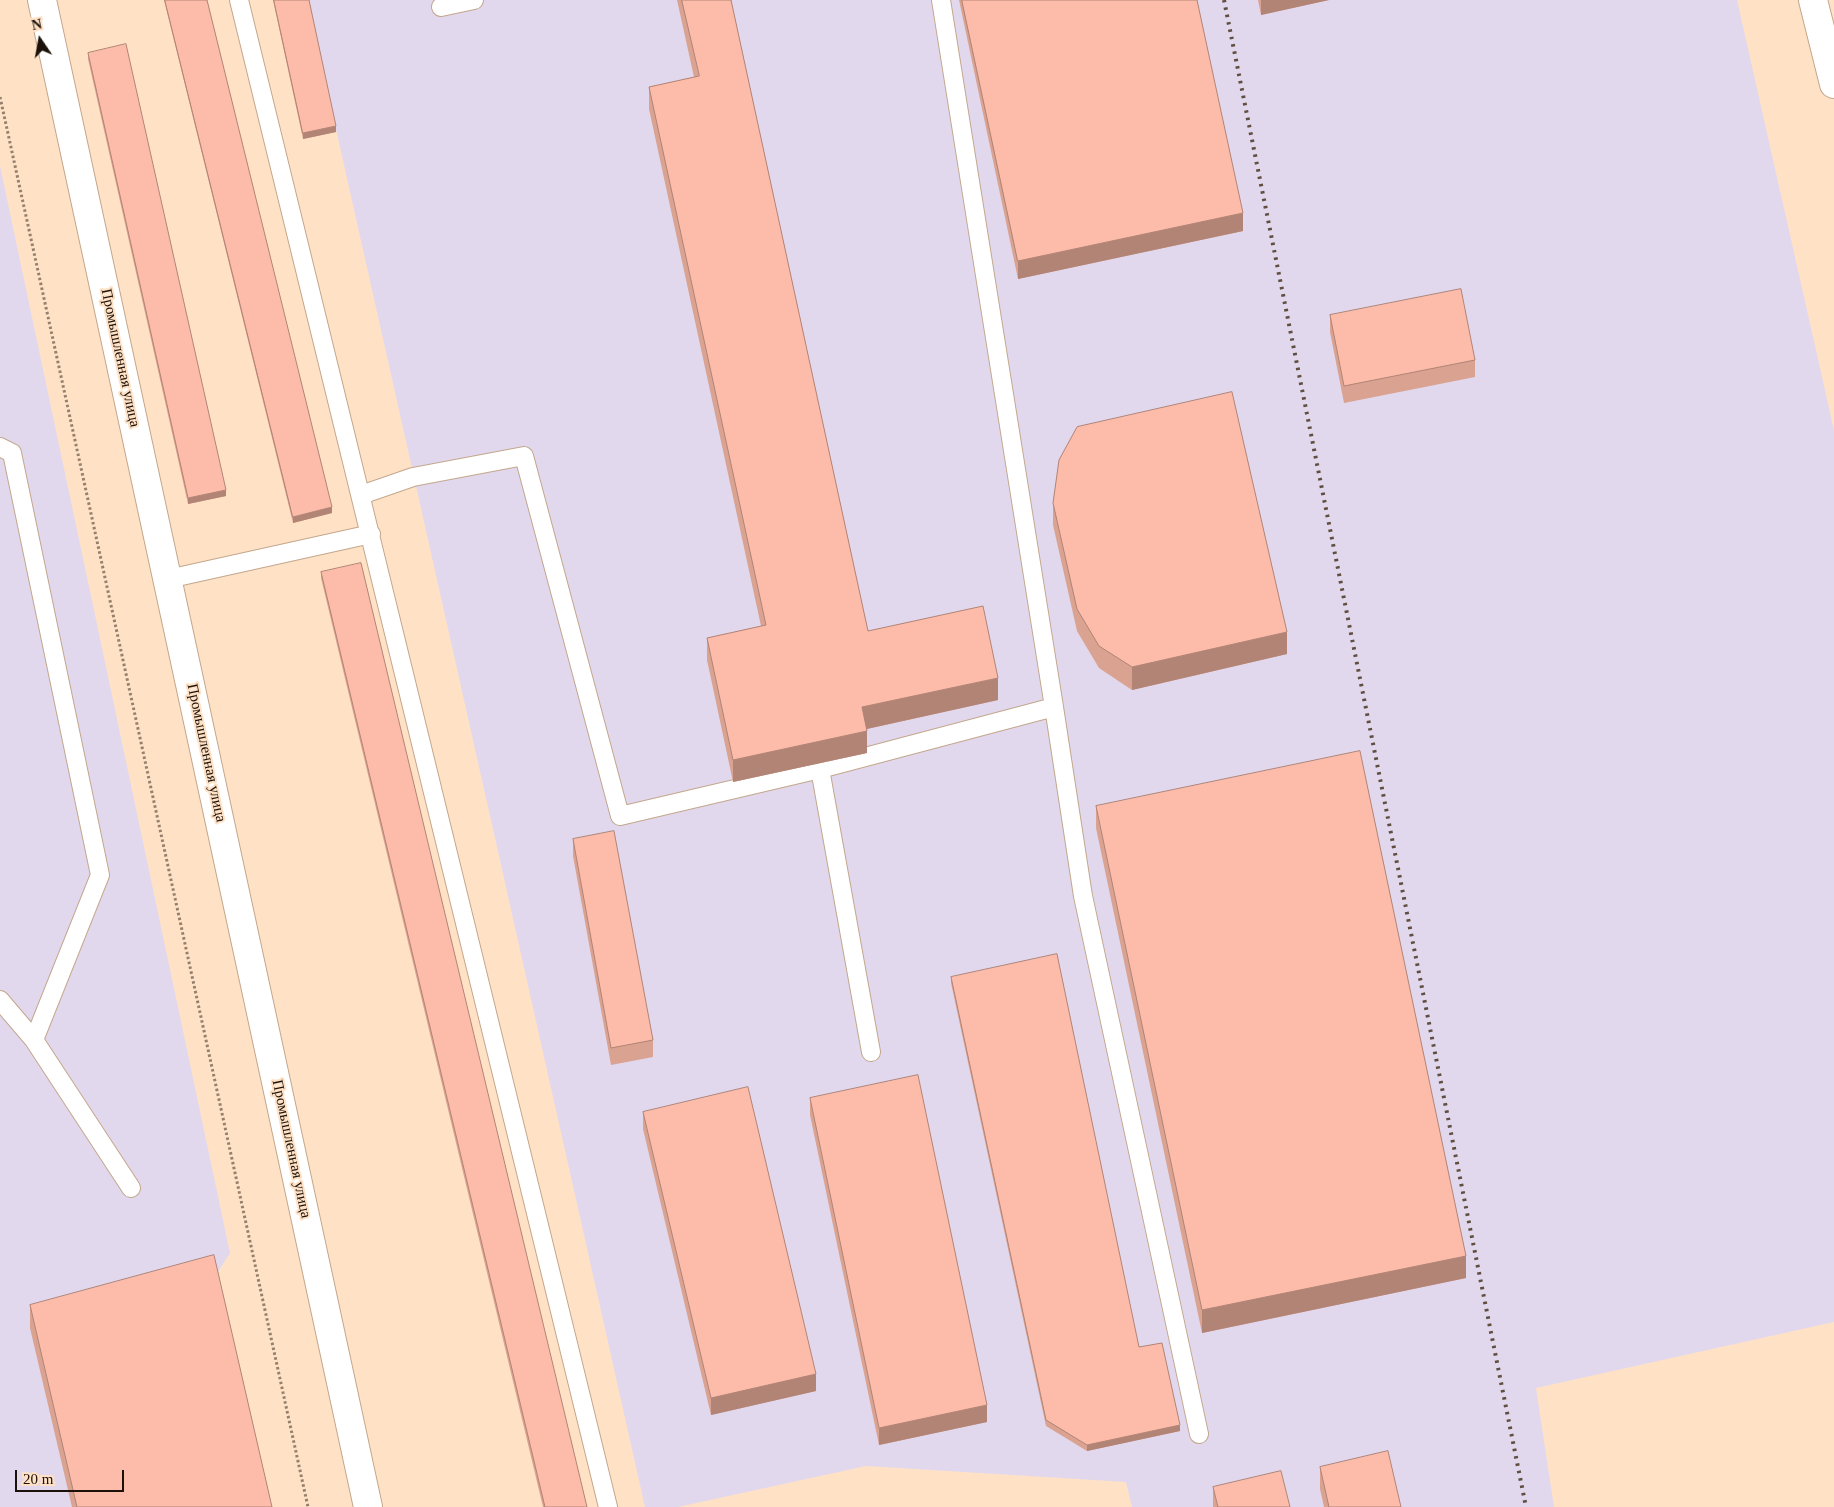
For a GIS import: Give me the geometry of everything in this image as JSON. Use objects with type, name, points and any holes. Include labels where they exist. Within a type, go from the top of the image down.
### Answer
[{"type":"street","name":"Промышленная улица","points":[[42,0],[368,1507]]},
{"type":"street","points":[[1813,0],[1834,84]]},
{"type":"lane","points":[[240,0],[608,1507]]},
{"type":"lane","points":[[441,7],[474,0]]},
{"type":"lane","points":[[941,0],[1083,896],[1199,1434]]},
{"type":"lane","points":[[0,447],[12,453],[100,875],[34,1040]]},
{"type":"lane","points":[[361,494],[414,477],[524,456],[620,816],[820,769],[1054,707]]},
{"type":"lane","points":[[168,579],[371,534]]},
{"type":"lane","points":[[820,769],[871,1052]]},
{"type":"lane","points":[[0,1000],[34,1040],[131,1188]]},
{"type":"path","points":[[0,98],[308,1507]]},
{"type":"shaded area","points":[[307,0],[1737,0],[1834,430],[1834,1322],[1536,1388],[1554,1507],[1132,1507],[1126,1482],[866,1466],[678,1507],[645,1507]]},
{"type":"shaded area","points":[[0,166],[230,1253],[214,1278],[267,1507],[0,1507]]},
{"type":"building","points":[[165,0],[207,0],[332,507],[293,517]]},
{"type":"building","points":[[274,0],[309,0],[336,126],[303,133]]},
{"type":"building","points":[[682,0],[731,0],[868,631],[983,606],[998,678],[862,707],[867,731],[733,760],[707,638],[766,625],[649,87],[699,76]]},
{"type":"building","points":[[962,0],[1197,0],[1243,213],[1018,261]]},
{"type":"building","points":[[126,44],[226,490],[188,498],[88,53]]},
{"type":"building","points":[[1461,289],[1475,360],[1344,386],[1330,315]]},
{"type":"building","points":[[1232,392],[1287,632],[1132,667],[1099,646],[1077,609],[1053,503],[1059,460],[1077,427]]},
{"type":"building","points":[[361,563],[587,1507],[545,1507],[321,572]]},
{"type":"building","points":[[1360,751],[1466,1256],[1202,1310],[1096,806]]},
{"type":"building","points":[[614,831],[653,1040],[611,1048],[573,839]]},
{"type":"building","points":[[1057,954],[1139,1347],[1162,1343],[1180,1425],[1087,1445],[1046,1420],[951,977]]},
{"type":"building","points":[[918,1075],[987,1405],[879,1428],[810,1098]]},
{"type":"building","points":[[748,1087],[816,1374],[711,1398],[643,1112]]},
{"type":"building","points":[[214,1255],[272,1507],[77,1507],[30,1305]]},
{"type":"building","points":[[1388,1451],[1401,1507],[1329,1507],[1320,1467]]},
{"type":"building","points":[[1281,1471],[1290,1507],[1218,1507],[1213,1487]]},
{"type":"railway","points":[[1224,0],[1526,1507]]}]
